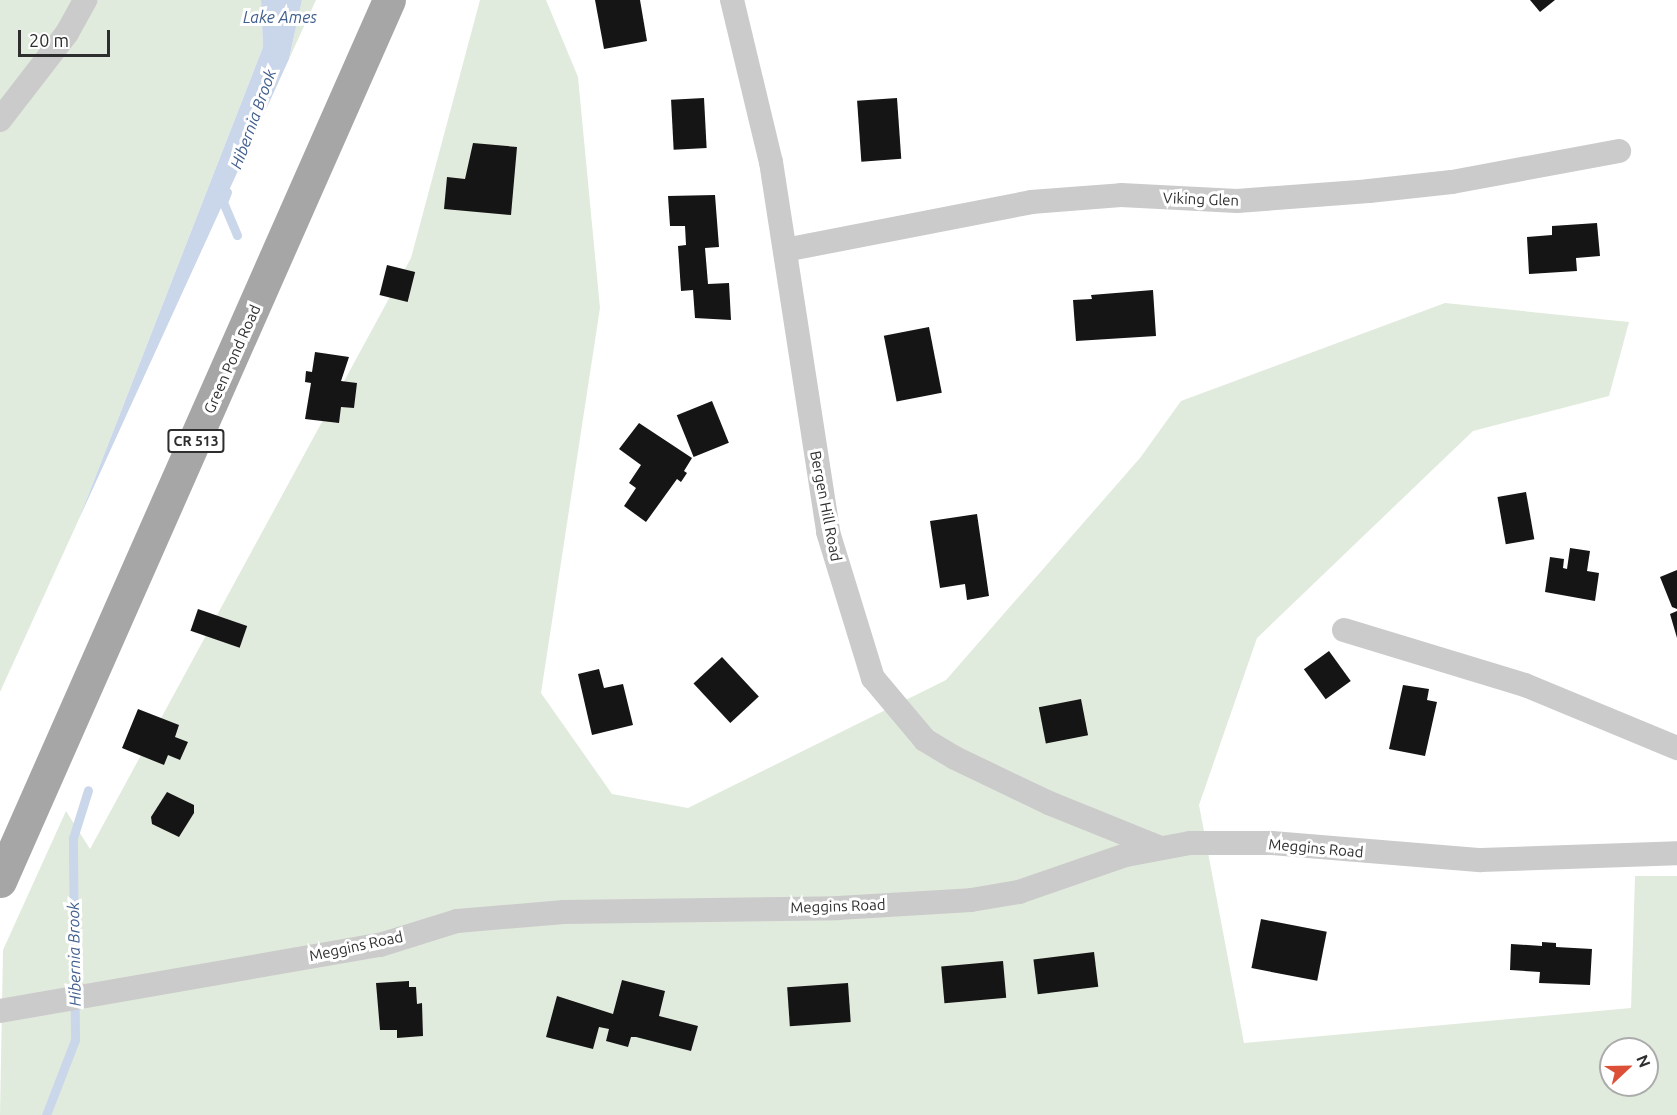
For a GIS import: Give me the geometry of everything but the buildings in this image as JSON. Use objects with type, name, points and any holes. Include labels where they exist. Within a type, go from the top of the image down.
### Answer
[{"type":"main road","name":"Green Pond Road","points":[[0,881],[389,0]]},
{"type":"street","points":[[0,120],[68,33],[85,0]]},
{"type":"street","name":"Bergen Hill Road","points":[[732,0],[771,162],[828,532],[873,678],[925,740],[955,758],[1048,803],[1158,847]]},
{"type":"street","name":"Viking Glen","points":[[785,250],[1031,202],[1121,195],[1237,201],[1369,191],[1452,182],[1619,151]]},
{"type":"street","points":[[1344,630],[1525,685],[1677,748]]},
{"type":"street","name":"Meggins Road","points":[[0,1011],[380,945],[457,921],[564,912],[838,908],[971,900],[1019,892],[1158,847],[1272,843],[1481,860],[1677,852]]},
{"type":"green space","points":[[0,0],[261,0],[263,47],[79,519],[0,692]]},
{"type":"green space","points":[[302,0],[316,0],[289,59]]},
{"type":"green space","points":[[480,0],[546,0],[578,77],[600,308],[541,693],[612,794],[688,808],[946,680],[1140,458],[1181,401],[1445,303],[1629,322],[1609,396],[1473,431],[1257,638],[1199,805],[1244,1043],[1631,1008],[1635,876],[1677,876],[1677,1115],[0,1115],[3,950],[66,811],[90,849],[411,258]]},
{"type":"water","name":"Lake Ames","points":[[261,0],[302,0],[289,59],[79,519],[263,47]]},
{"type":"waterway","name":"Hibernia Brook","points":[[227,192],[223,202],[237,235]]},
{"type":"waterway","name":"Hibernia Brook","points":[[46,1115],[75,1040],[73,838],[88,790]]}]
